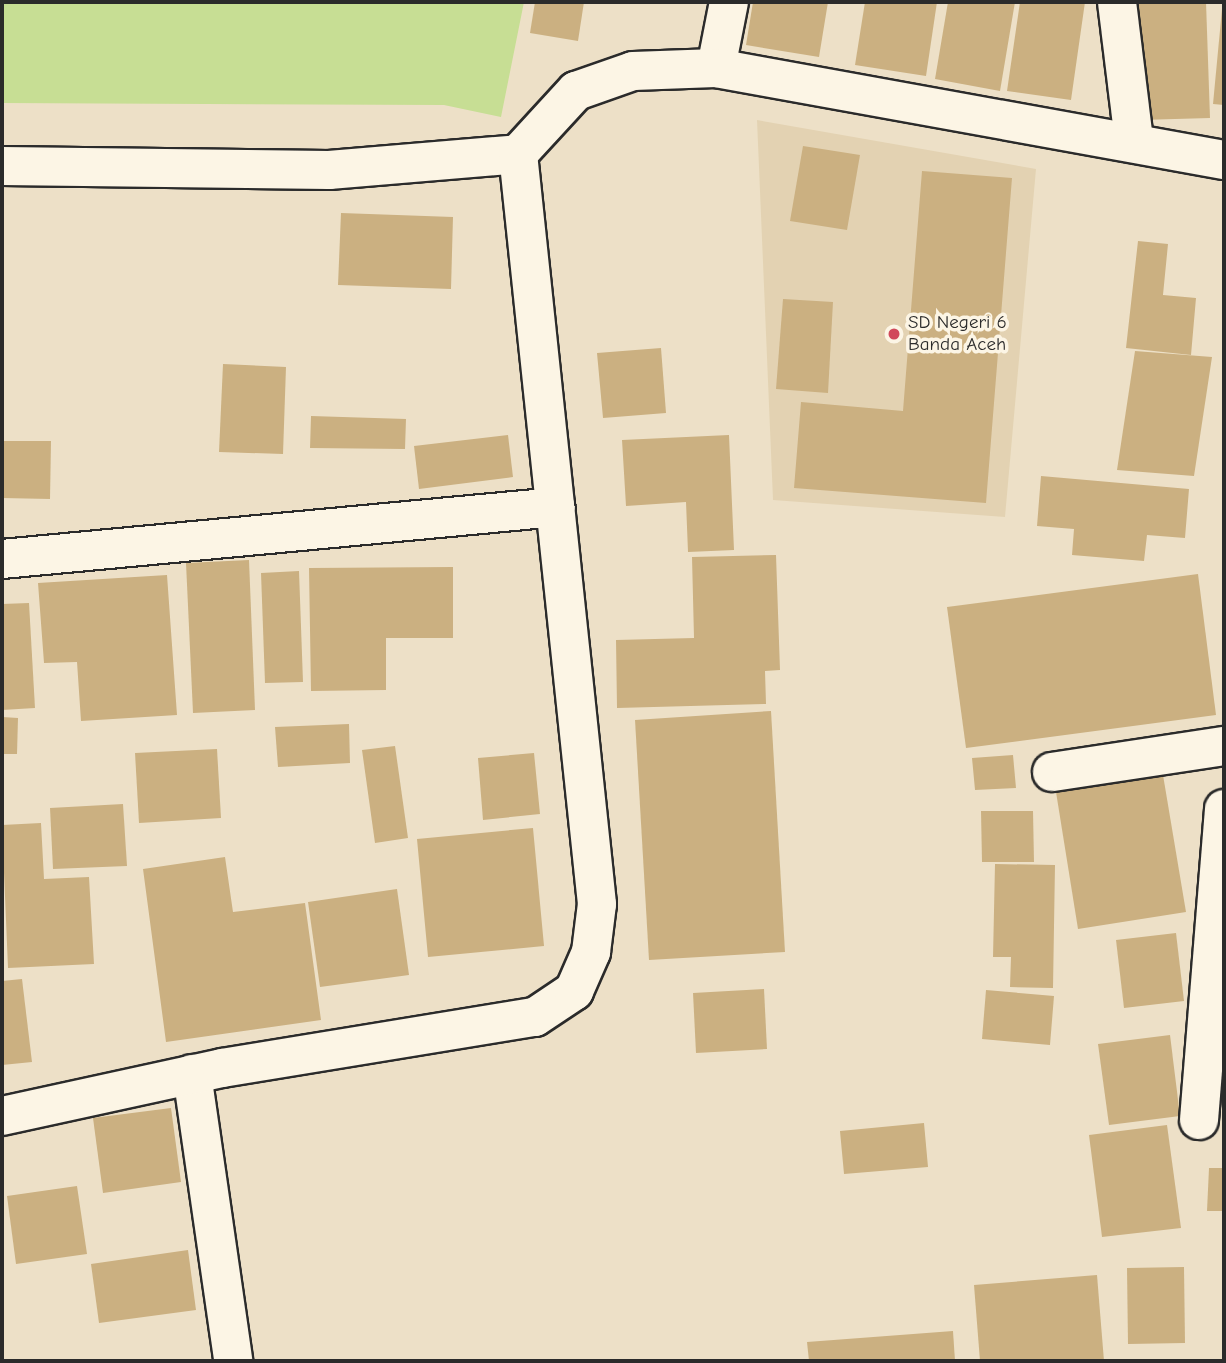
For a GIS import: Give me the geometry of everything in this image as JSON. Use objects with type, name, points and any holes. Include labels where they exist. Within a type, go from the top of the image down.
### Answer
[{"type":"street","points":[[716,68],[729,2]]},
{"type":"street","points":[[1117,2],[1134,141]]},
{"type":"street","points":[[2,166],[329,170],[518,154],[576,91],[633,71],[716,68],[1134,141],[1224,160]]},
{"type":"street","points":[[2,1116],[192,1074],[535,1017],[574,991],[591,952],[597,904],[518,154]]},
{"type":"street","points":[[2,559],[556,507]]},
{"type":"street","points":[[1052,772],[1224,747]]},
{"type":"street","points":[[1199,1120],[1219,958],[1224,809]]},
{"type":"street","points":[[192,1074],[233,1360]]},
{"type":"shaded area","name":"SD Negeri 6 Banda Aceh","points":[[757,120],[1036,169],[1005,517],[773,500]]},
{"type":"green space","points":[[2,2],[524,2],[501,117],[444,105],[2,103]]},
{"type":"building","points":[[535,2],[584,2],[578,41],[530,33]]},
{"type":"building","points":[[753,2],[828,2],[819,57],[746,45]]},
{"type":"building","points":[[865,2],[937,2],[926,76],[855,65]]},
{"type":"building","points":[[948,2],[1015,2],[1000,91],[935,79]]},
{"type":"building","points":[[1020,2],[1085,2],[1071,100],[1007,91]]},
{"type":"building","points":[[1135,2],[1206,2],[1210,118],[1140,120]]},
{"type":"building","points":[[1224,9],[1224,105],[1213,104]]},
{"type":"building","points":[[803,146],[860,155],[847,230],[790,221]]},
{"type":"building","points":[[922,171],[1012,178],[986,503],[794,488],[801,402],[903,411]]},
{"type":"building","points":[[341,213],[453,217],[451,289],[338,285]]},
{"type":"building","points":[[1138,241],[1168,244],[1163,295],[1196,298],[1191,355],[1126,348]]},
{"type":"building","points":[[783,299],[833,302],[828,393],[776,389]]},
{"type":"building","points":[[661,348],[666,413],[603,418],[597,353]]},
{"type":"building","points":[[1135,351],[1212,357],[1194,476],[1117,470]]},
{"type":"building","points":[[223,364],[286,367],[283,454],[219,452]]},
{"type":"building","points":[[311,416],[406,419],[405,449],[310,448]]},
{"type":"building","points":[[508,435],[513,477],[419,489],[414,446]]},
{"type":"building","points":[[729,435],[734,550],[688,552],[686,502],[626,506],[622,440]]},
{"type":"building","points":[[2,441],[51,441],[50,499],[2,498]]},
{"type":"building","points":[[1041,476],[1189,489],[1185,538],[1147,535],[1144,561],[1072,555],[1074,529],[1037,526]]},
{"type":"building","points":[[776,555],[780,670],[765,671],[766,704],[617,708],[616,640],[694,638],[692,557]]},
{"type":"building","points":[[249,560],[255,710],[193,713],[186,563]]},
{"type":"building","points":[[453,567],[453,638],[386,638],[386,690],[311,691],[309,568]]},
{"type":"building","points":[[299,571],[303,682],[265,683],[261,573]]},
{"type":"building","points":[[1198,574],[1216,715],[966,748],[947,607]]},
{"type":"building","points":[[167,575],[177,715],[81,721],[77,662],[44,663],[38,583]]},
{"type":"building","points":[[29,603],[35,708],[2,710],[2,604]]},
{"type":"building","points":[[771,711],[785,952],[649,960],[635,720]]},
{"type":"building","points":[[2,717],[18,718],[17,754],[2,754]]},
{"type":"building","points":[[349,724],[350,763],[278,767],[275,727]]},
{"type":"building","points":[[395,746],[408,838],[375,843],[362,750]]},
{"type":"building","points":[[217,749],[221,818],[139,823],[135,753]]},
{"type":"building","points":[[534,753],[540,814],[483,820],[478,758]]},
{"type":"building","points":[[1013,755],[1016,788],[975,790],[972,758]]},
{"type":"building","points":[[1163,775],[1186,912],[1078,929],[1056,792]]},
{"type":"building","points":[[123,804],[127,866],[53,869],[50,808]]},
{"type":"building","points":[[981,811],[1033,811],[1034,862],[982,862]]},
{"type":"building","points":[[41,823],[44,879],[89,877],[94,964],[8,968],[2,825]]},
{"type":"building","points":[[533,828],[544,946],[428,957],[417,839]]},
{"type":"building","points":[[225,857],[233,912],[305,903],[321,1020],[166,1042],[143,869]]},
{"type":"building","points":[[995,864],[1055,865],[1053,988],[1010,987],[1011,957],[993,957]]},
{"type":"building","points":[[397,889],[409,975],[320,987],[308,902]]},
{"type":"building","points":[[1176,933],[1184,1001],[1124,1008],[1116,940]]},
{"type":"building","points":[[22,979],[32,1062],[2,1065],[2,981]]},
{"type":"building","points":[[764,989],[767,1049],[696,1053],[693,993]]},
{"type":"building","points":[[986,990],[1054,996],[1050,1045],[982,1039]]},
{"type":"building","points":[[1170,1035],[1180,1116],[1109,1125],[1098,1044]]},
{"type":"building","points":[[171,1108],[181,1182],[103,1193],[93,1118]]},
{"type":"building","points":[[924,1123],[928,1167],[844,1174],[840,1131]]},
{"type":"building","points":[[1167,1125],[1181,1228],[1102,1237],[1089,1135]]},
{"type":"building","points":[[1209,1168],[1224,1168],[1224,1211],[1207,1211]]},
{"type":"building","points":[[77,1186],[87,1254],[16,1264],[7,1196]]},
{"type":"building","points":[[188,1250],[196,1310],[99,1323],[91,1264]]},
{"type":"building","points":[[1184,1267],[1185,1343],[1128,1344],[1127,1268]]},
{"type":"building","points":[[1097,1275],[1104,1361],[980,1361],[974,1285]]},
{"type":"building","points":[[953,1331],[955,1361],[809,1361],[807,1342]]},
{"type":"place","name":"SD Negeri 6 Banda Aceh","points":[[894,334]]}]
